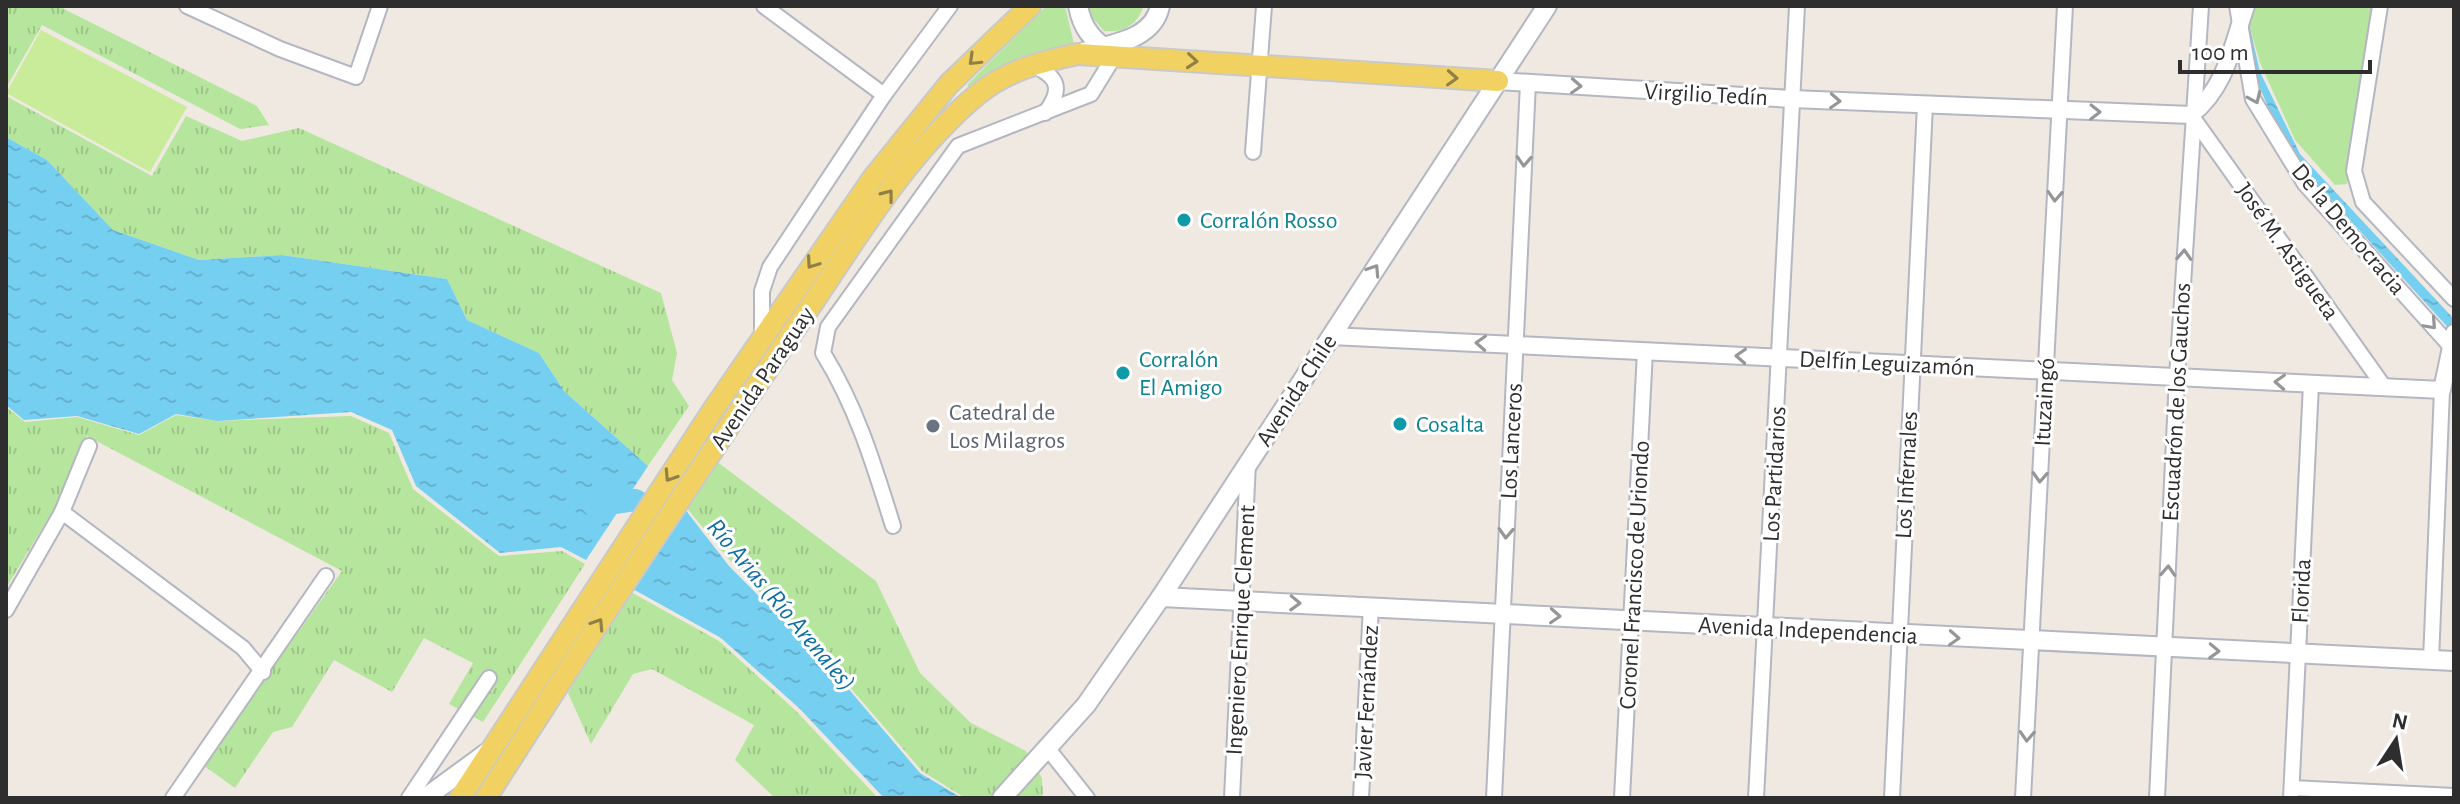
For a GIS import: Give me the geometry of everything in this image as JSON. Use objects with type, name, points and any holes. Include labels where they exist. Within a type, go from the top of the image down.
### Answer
[{"type":"main road","name":"Avenida Paraguay","points":[[486,798],[547,684],[713,410],[762,336],[908,133],[949,84],[1030,6]]},
{"type":"main road","points":[[1078,6],[1080,20],[1090,37],[1108,51],[1142,33],[1153,22],[1160,6]]},
{"type":"main road","name":"Avenida Chile","points":[[1002,798],[1049,750],[1086,705],[1161,597],[1547,6]]},
{"type":"main road","name":"Avenida Paraguay","points":[[460,798],[493,748],[547,684],[877,209],[931,141],[977,95],[1029,64],[1108,51]]},
{"type":"main road","name":"Virgilio Tedín","points":[[1108,51],[1261,67],[1498,81]]},
{"type":"main road","name":"Avenida Independencia","points":[[1161,597],[2032,643],[2454,661]]},
{"type":"main road","points":[[425,798],[493,748]]},
{"type":"street","points":[[187,6],[280,49],[356,77],[380,6]]},
{"type":"street","points":[[764,6],[884,95]]},
{"type":"street","points":[[762,336],[762,291],[770,267],[884,95],[950,6]]},
{"type":"street","points":[[1253,152],[1264,6]]},
{"type":"street","points":[[1532,28],[1533,6]]},
{"type":"street","name":"Los Partidarios","points":[[1756,798],[1797,6]]},
{"type":"street","name":"Ituzaingó","points":[[2023,798],[2065,6]]},
{"type":"street","name":"Escuadrón de los Gauchos","points":[[2157,798],[2191,115],[2201,6]]},
{"type":"street","name":"De la Democracia","points":[[2380,6],[2354,171],[2356,186],[2363,202],[2454,299]]},
{"type":"street","points":[[2191,115],[2209,101],[2220,84],[2241,11]]},
{"type":"street","name":"De la Democracia","points":[[2241,11],[2253,99],[2305,184],[2453,343]]},
{"type":"street","points":[[893,526],[865,433],[823,353],[828,327],[958,146],[1091,94],[1108,51]]},
{"type":"street","points":[[1029,64],[1052,77],[1057,88],[1056,99],[1044,113]]},
{"type":"street","name":"Virgilio Tedín","points":[[1498,81],[1792,99],[2191,115]]},
{"type":"street","name":"Los Lanceros","points":[[1494,798],[1528,83]]},
{"type":"street","name":"Los Infernales","points":[[1892,798],[1897,635],[1925,105]]},
{"type":"street","name":"José M. Astigueta","points":[[2191,115],[2385,388]]},
{"type":"street","name":"Delfín Leguizamón","points":[[1331,336],[2442,390]]},
{"type":"street","points":[[2431,661],[2442,390],[2453,343]]},
{"type":"street","name":"Coronel Francisco de Uriondo","points":[[1622,798],[1645,351]]},
{"type":"street","name":"Florida","points":[[2292,793],[2311,384]]},
{"type":"street","points":[[2441,424],[2454,435]]},
{"type":"street","points":[[6,610],[62,512],[89,446]]},
{"type":"street","name":"Ingeniero Enrique Clement","points":[[1232,798],[1244,601],[1248,462]]},
{"type":"street","points":[[62,512],[243,648],[263,672]]},
{"type":"street","points":[[173,798],[204,749],[263,672],[326,576]]},
{"type":"street","name":"Javier Fernández","points":[[1361,798],[1371,606]]},
{"type":"street","points":[[409,798],[489,678]]},
{"type":"street","points":[[1049,750],[1087,798]]},
{"type":"street","points":[[2292,793],[2454,796]]},
{"type":"green space","points":[[6,6],[58,6],[257,106],[269,125],[240,129],[42,25],[6,88]]},
{"type":"green space","points":[[1046,6],[1065,6],[1074,44],[1020,57],[970,87],[967,85]]},
{"type":"green space","points":[[1089,6],[1144,6],[1134,23],[1124,29],[1104,31],[1090,15]]},
{"type":"green space","points":[[2254,6],[2376,6],[2347,184],[2335,185],[2295,140],[2260,63],[2248,21]]},
{"type":"green space","points":[[41,30],[187,107],[150,172],[6,93]]},
{"type":"green space","points":[[6,96],[152,176],[186,116],[242,141],[299,128],[661,293],[677,353],[672,380],[689,406],[648,466],[564,391],[539,353],[467,320],[447,279],[282,255],[199,260],[113,230],[47,160],[6,137]]},
{"type":"green space","points":[[6,407],[25,422],[77,417],[139,435],[176,415],[217,421],[351,416],[389,433],[413,489],[499,556],[562,551],[585,564],[483,722],[449,704],[473,663],[424,638],[392,692],[334,660],[292,727],[273,732],[235,788],[203,765],[342,571],[87,436],[55,507],[6,588]]},
{"type":"green space","points":[[716,461],[876,581],[920,673],[971,723],[1026,751],[1042,778],[1043,798],[965,798],[922,771],[835,670],[732,563],[685,506]]},
{"type":"green space","points":[[629,591],[719,641],[796,711],[878,798],[775,798],[735,760],[754,725],[652,669],[633,674],[591,744],[568,693]]},
{"type":"water","points":[[2245,6],[2260,72],[2300,154],[2454,319],[2454,334],[2287,151],[2254,74]]},
{"type":"water","points":[[6,137],[47,160],[113,230],[199,260],[282,255],[447,279],[467,320],[539,353],[564,391],[648,466],[586,560],[561,547],[500,553],[416,486],[392,430],[351,412],[217,421],[176,414],[139,434],[77,416],[24,420],[6,405]]},
{"type":"water","points":[[684,508],[729,566],[835,673],[920,773],[962,798],[884,798],[800,709],[721,638],[631,588]]},
{"type":"waterway","name":"Río Arias (Río Arenales)","points":[[594,506],[635,500],[667,517]]},
{"type":"place","name":"Corralón Rosso","points":[[1184,220]]},
{"type":"place","name":"Corralón El Amigo","points":[[1123,373]]},
{"type":"place","name":"Cosalta","points":[[1400,424]]},
{"type":"place","name":"Catedral de Los Milagros","points":[[933,426]]}]
